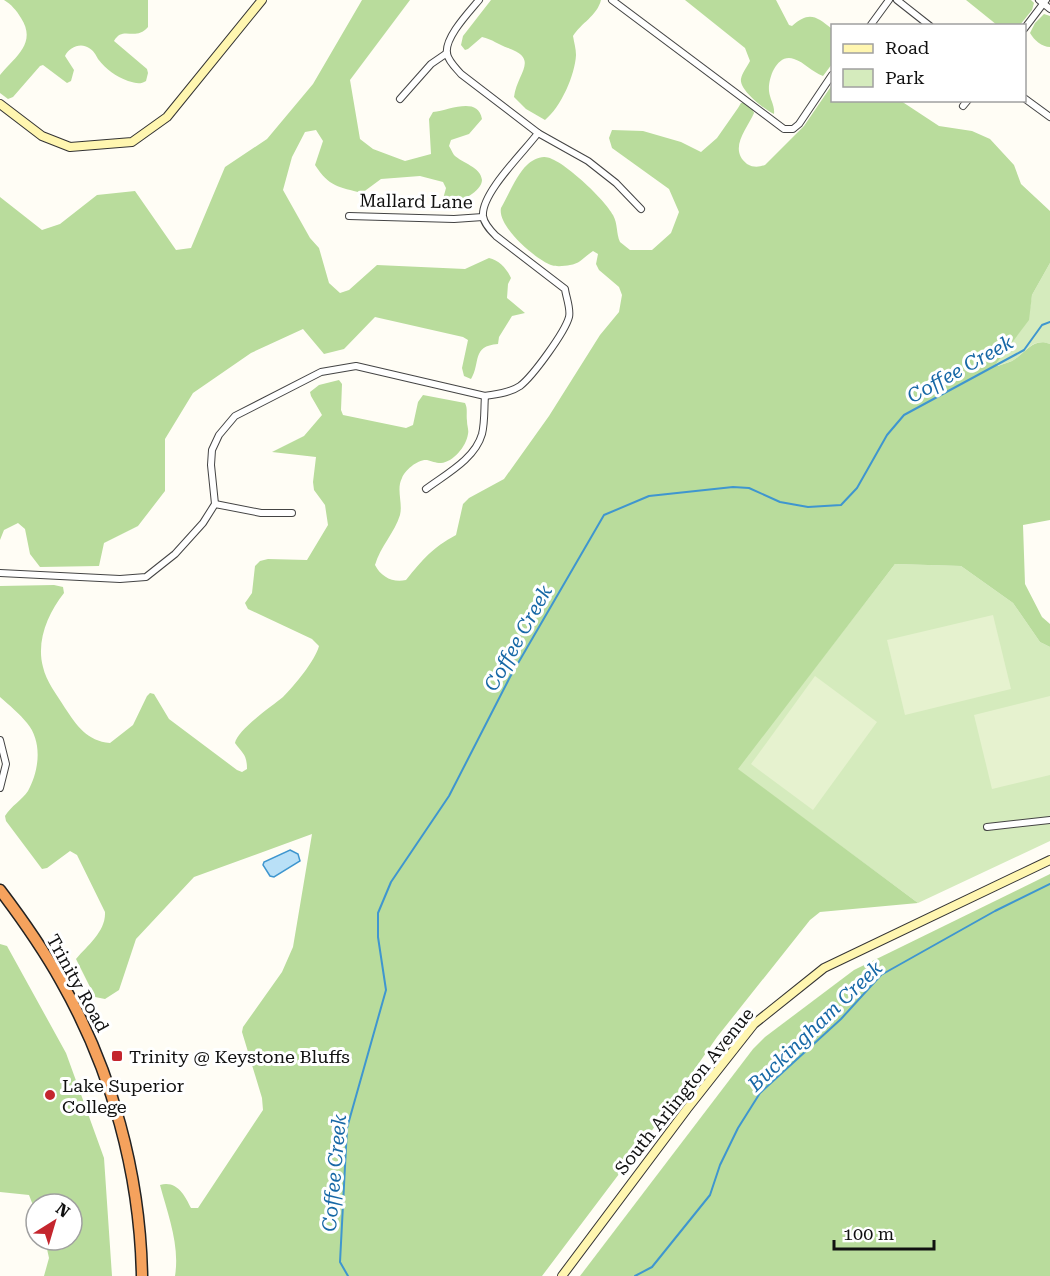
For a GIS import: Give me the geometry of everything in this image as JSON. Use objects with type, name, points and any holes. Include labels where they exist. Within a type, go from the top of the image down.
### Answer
[{"type":"highway","name":"Trinity Road","points":[[0,890],[35,938],[61,980],[83,1023],[104,1074],[119,1120],[133,1182],[142,1276]]},
{"type":"main road","points":[[0,104],[42,136],[70,147],[132,142],[167,117],[262,0]]},
{"type":"main road","name":"South Arlington Avenue","points":[[562,1276],[754,1024],[824,968],[1050,860]]},
{"type":"street","points":[[479,0],[452,35],[447,53],[451,63],[461,74],[538,133],[588,161],[616,183],[641,209]]},
{"type":"street","points":[[612,0],[784,129],[793,129],[799,124],[831,76]]},
{"type":"street","points":[[871,24],[888,0]]},
{"type":"street","points":[[897,0],[927,24]]},
{"type":"street","points":[[1026,25],[1043,1],[1050,9]]},
{"type":"street","points":[[400,99],[431,64],[447,53]]},
{"type":"street","points":[[1026,99],[1050,117]]},
{"type":"street","points":[[0,573],[120,579],[147,577],[175,554],[204,523],[214,504],[212,450],[219,435],[235,416],[321,372],[356,366],[484,396],[502,394],[519,387],[545,356],[564,327],[569,315],[565,290],[496,236],[483,217],[485,204],[495,186],[538,133]]},
{"type":"street","name":"Mallard Lane","points":[[349,216],[454,219],[483,217]]},
{"type":"street","points":[[426,489],[472,453],[480,441],[483,430],[484,396]]},
{"type":"street","points":[[214,504],[261,513],[292,513]]},
{"type":"street","points":[[0,740],[6,764],[0,788]]},
{"type":"street","points":[[987,827],[1050,820]]},
{"type":"green space","points":[[4,0],[148,0],[148,27],[138,33],[121,34],[114,41],[147,69],[146,81],[135,83],[119,77],[86,46],[76,46],[65,56],[74,70],[71,81],[67,83],[43,65],[13,97],[8,99],[0,93],[0,75],[18,55],[26,42],[27,35],[19,15]]},
{"type":"green space","points":[[362,0],[410,0],[350,80],[360,139],[373,149],[405,161],[431,154],[429,119],[433,112],[462,106],[475,108],[482,119],[469,134],[451,140],[449,146],[457,158],[475,168],[482,180],[481,185],[473,193],[461,200],[449,203],[445,203],[443,199],[446,188],[443,182],[420,176],[381,179],[362,193],[347,189],[330,182],[320,172],[315,165],[323,141],[316,130],[305,132],[292,157],[283,190],[310,238],[319,248],[329,283],[340,293],[349,290],[377,265],[465,269],[489,258],[499,263],[507,271],[511,278],[507,298],[525,313],[512,316],[499,337],[498,344],[489,345],[480,352],[471,379],[464,376],[462,368],[468,340],[375,317],[344,349],[324,354],[303,329],[251,353],[193,393],[165,439],[165,491],[138,526],[104,543],[99,566],[40,567],[30,554],[25,529],[18,523],[4,530],[0,540],[0,197],[42,230],[60,224],[97,195],[135,191],[176,250],[191,248],[225,167],[267,139],[313,84]]},
{"type":"green space","points":[[491,0],[601,0],[596,11],[573,36],[576,55],[570,81],[562,99],[545,120],[526,109],[514,97],[525,62],[518,52],[482,37],[468,49],[465,50],[461,45],[463,36]]},
{"type":"green space","points":[[685,0],[776,0],[789,25],[792,26],[803,18],[812,17],[831,28],[831,65],[823,76],[794,59],[788,58],[778,63],[769,86],[774,114],[753,99],[741,83],[750,61],[745,48]]},
{"type":"green space","points":[[966,0],[1031,0],[1034,3],[1032,10],[1021,24],[996,24]]},
{"type":"green space","points":[[1044,14],[1050,16],[1050,47],[1038,43],[1030,33],[1035,23]]},
{"type":"green space","points":[[831,86],[831,102],[903,102],[939,126],[972,131],[990,139],[1014,165],[1021,184],[1050,211],[1050,263],[1032,295],[1029,320],[996,364],[998,366],[1012,361],[1034,344],[1044,342],[1050,344],[1050,520],[1023,525],[1025,584],[1042,617],[1050,624],[1050,647],[1040,642],[1013,603],[961,566],[895,564],[738,769],[918,903],[820,912],[810,920],[717,1037],[656,1125],[542,1276],[175,1276],[175,1241],[160,1185],[176,1187],[191,1208],[198,1208],[263,1110],[262,1098],[242,1032],[243,1027],[282,972],[293,947],[312,834],[194,877],[136,939],[119,990],[105,999],[95,997],[76,959],[99,932],[105,919],[105,912],[77,855],[70,851],[47,868],[42,869],[6,821],[7,812],[23,797],[32,783],[38,757],[35,739],[27,723],[0,697],[0,586],[54,585],[63,587],[64,593],[48,618],[42,637],[41,657],[44,672],[52,688],[83,732],[102,742],[110,743],[133,725],[147,696],[150,693],[154,694],[169,719],[242,772],[247,769],[247,764],[235,743],[237,738],[248,725],[293,686],[309,666],[319,646],[312,639],[248,609],[245,603],[252,593],[255,566],[260,561],[268,559],[307,560],[328,525],[325,505],[314,490],[316,457],[272,452],[304,436],[322,415],[310,392],[319,385],[339,380],[342,384],[341,410],[343,415],[406,428],[413,425],[418,402],[423,395],[465,403],[468,432],[465,444],[458,453],[446,462],[423,460],[416,463],[406,472],[400,482],[400,515],[375,565],[388,578],[397,581],[406,580],[428,554],[456,535],[463,504],[469,498],[504,479],[549,416],[600,335],[619,312],[622,295],[619,287],[599,270],[596,264],[598,254],[593,251],[574,264],[551,265],[518,241],[505,224],[501,208],[523,169],[537,158],[542,157],[561,164],[582,180],[609,208],[615,218],[620,242],[630,250],[652,250],[671,233],[679,212],[669,189],[612,148],[609,138],[612,130],[643,131],[681,142],[701,152],[717,138],[741,103],[745,103],[754,113],[741,139],[739,152],[747,164],[754,167],[765,165],[804,126]]},
{"type":"green space","points":[[1050,263],[1050,344],[1044,342],[1034,344],[1012,361],[997,366],[996,364],[1028,320],[1032,295]]},
{"type":"green space","points":[[895,564],[961,566],[1013,603],[1040,642],[1050,647],[1050,841],[918,903],[737,769]]},
{"type":"green space","points":[[993,615],[1011,689],[905,715],[887,640]]},
{"type":"green space","points":[[815,676],[877,722],[813,810],[751,764]]},
{"type":"green space","points":[[1050,696],[1050,775],[992,789],[974,715]]},
{"type":"green space","points":[[1050,874],[1050,1276],[580,1276],[753,1049],[765,1037],[854,970]]},
{"type":"green space","name":"Lake Superior College","points":[[0,944],[7,946],[66,1053],[104,1158],[112,1276],[44,1276],[49,1258],[48,1252],[84,1252],[84,1192],[24,1192],[24,1194],[0,1192]]},
{"type":"water","points":[[290,850],[298,854],[300,861],[274,877],[270,876],[263,865],[264,862]]},
{"type":"waterway","name":"Coffee Creek","points":[[348,1276],[340,1262],[347,1128],[386,990],[378,937],[378,913],[391,882],[449,796],[510,677],[604,515],[649,496],[733,487],[749,488],[780,502],[808,507],[841,505],[857,488],[887,435],[904,415],[1024,350],[1042,325],[1050,322]]},
{"type":"waterway","name":"Buckingham Creek","points":[[635,1276],[652,1267],[710,1195],[720,1165],[738,1128],[760,1093],[841,1019],[881,975],[995,911],[1050,884]]},
{"type":"place","name":"Trinity @ Keystone Bluffs","points":[[117,1056]]},
{"type":"place","name":"Lake Superior College","points":[[50,1095]]}]
